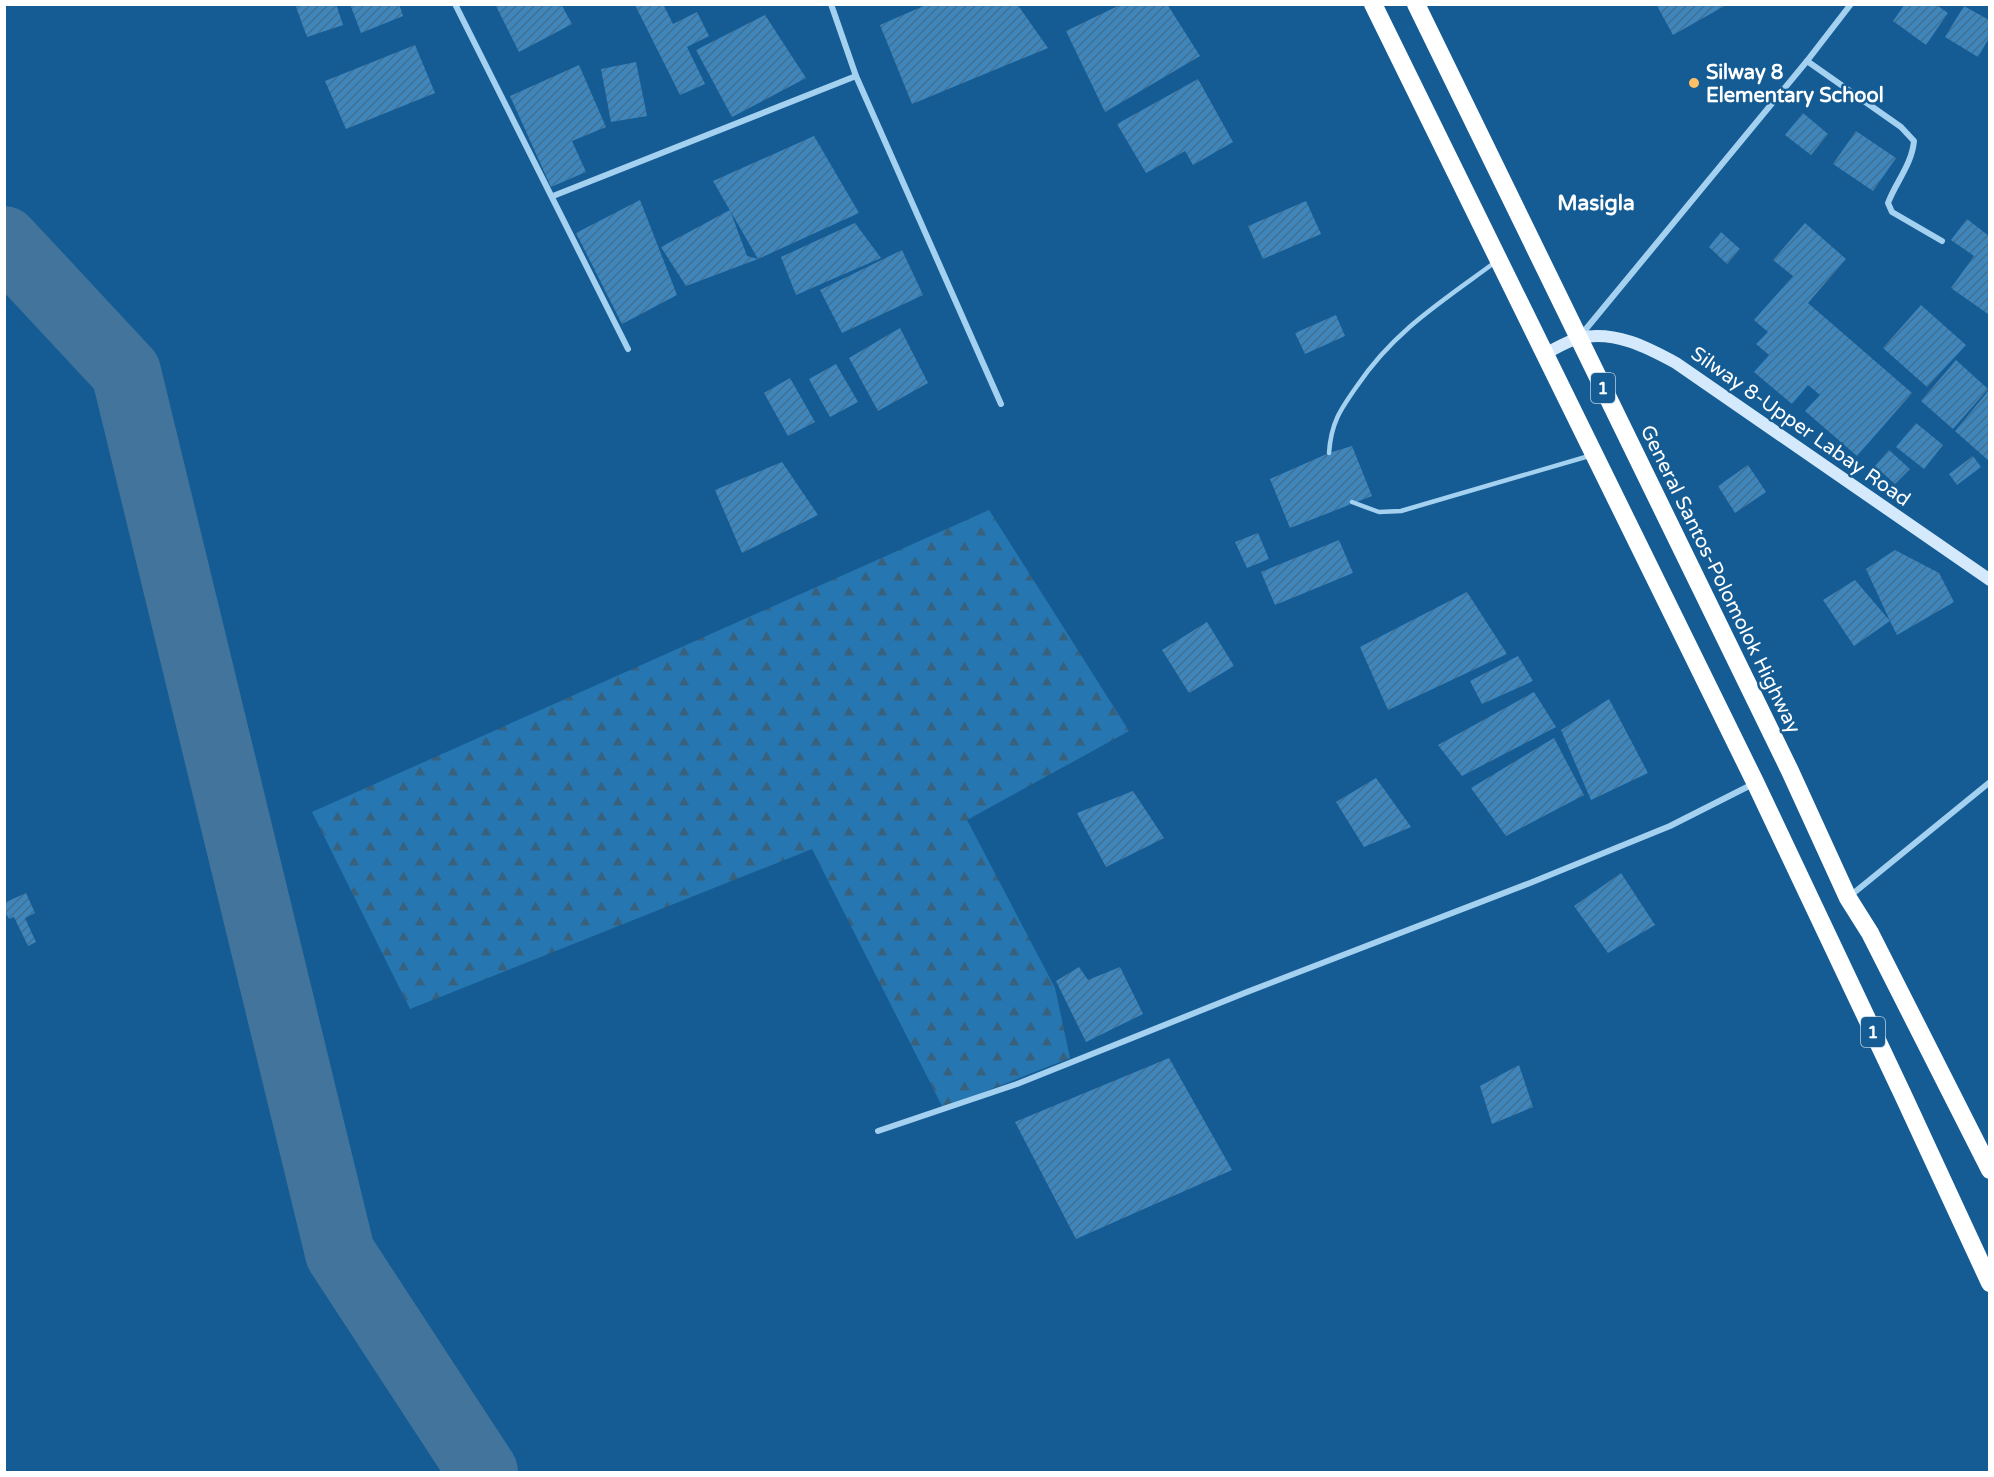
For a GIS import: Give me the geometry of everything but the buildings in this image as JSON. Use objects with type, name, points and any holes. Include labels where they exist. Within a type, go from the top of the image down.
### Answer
[{"type":"highway","name":"1","points":[[1373,4],[1755,782],[1989,1283]]},
{"type":"highway","name":"General Santos-Polomolok Highway","points":[[1416,4],[1790,771],[1848,898],[1870,933],[1989,1170]]},
{"type":"main road","name":"Silway 8-Upper Labay Road","points":[[1578,338],[1605,336],[1629,340],[1676,363],[1989,580]]},
{"type":"main road","points":[[1545,354],[1578,338]]},
{"type":"street","points":[[455,4],[628,348]]},
{"type":"street","points":[[831,4],[856,76],[1001,404]]},
{"type":"street","points":[[1578,338],[1807,61],[1851,4]]},
{"type":"street","points":[[1807,61],[1901,127],[1914,141],[1913,155],[1893,189],[1888,203],[1892,212],[1942,241]]},
{"type":"street","points":[[553,196],[856,76]]},
{"type":"street","points":[[878,1131],[1017,1084],[1247,992],[1530,884],[1670,826],[1755,782]]},
{"type":"street","points":[[1848,898],[1989,782]]},
{"type":"lane","points":[[1329,453],[1330,434],[1340,411],[1374,360],[1412,322],[1499,260]]},
{"type":"lane","points":[[1352,502],[1379,512],[1401,511],[1594,454]]},
{"type":"green space","points":[[989,510],[1129,731],[967,820],[1055,988],[1070,1058],[943,1108],[812,849],[410,1009],[312,812]]},
{"type":"waterway","points":[[4,241],[126,372],[340,1253],[483,1472]]},
{"type":"place","name":"Silway 8 Elementary School","points":[[1694,83]]},
{"type":"district","name":"Masigla","points":[[1596,203]]}]
